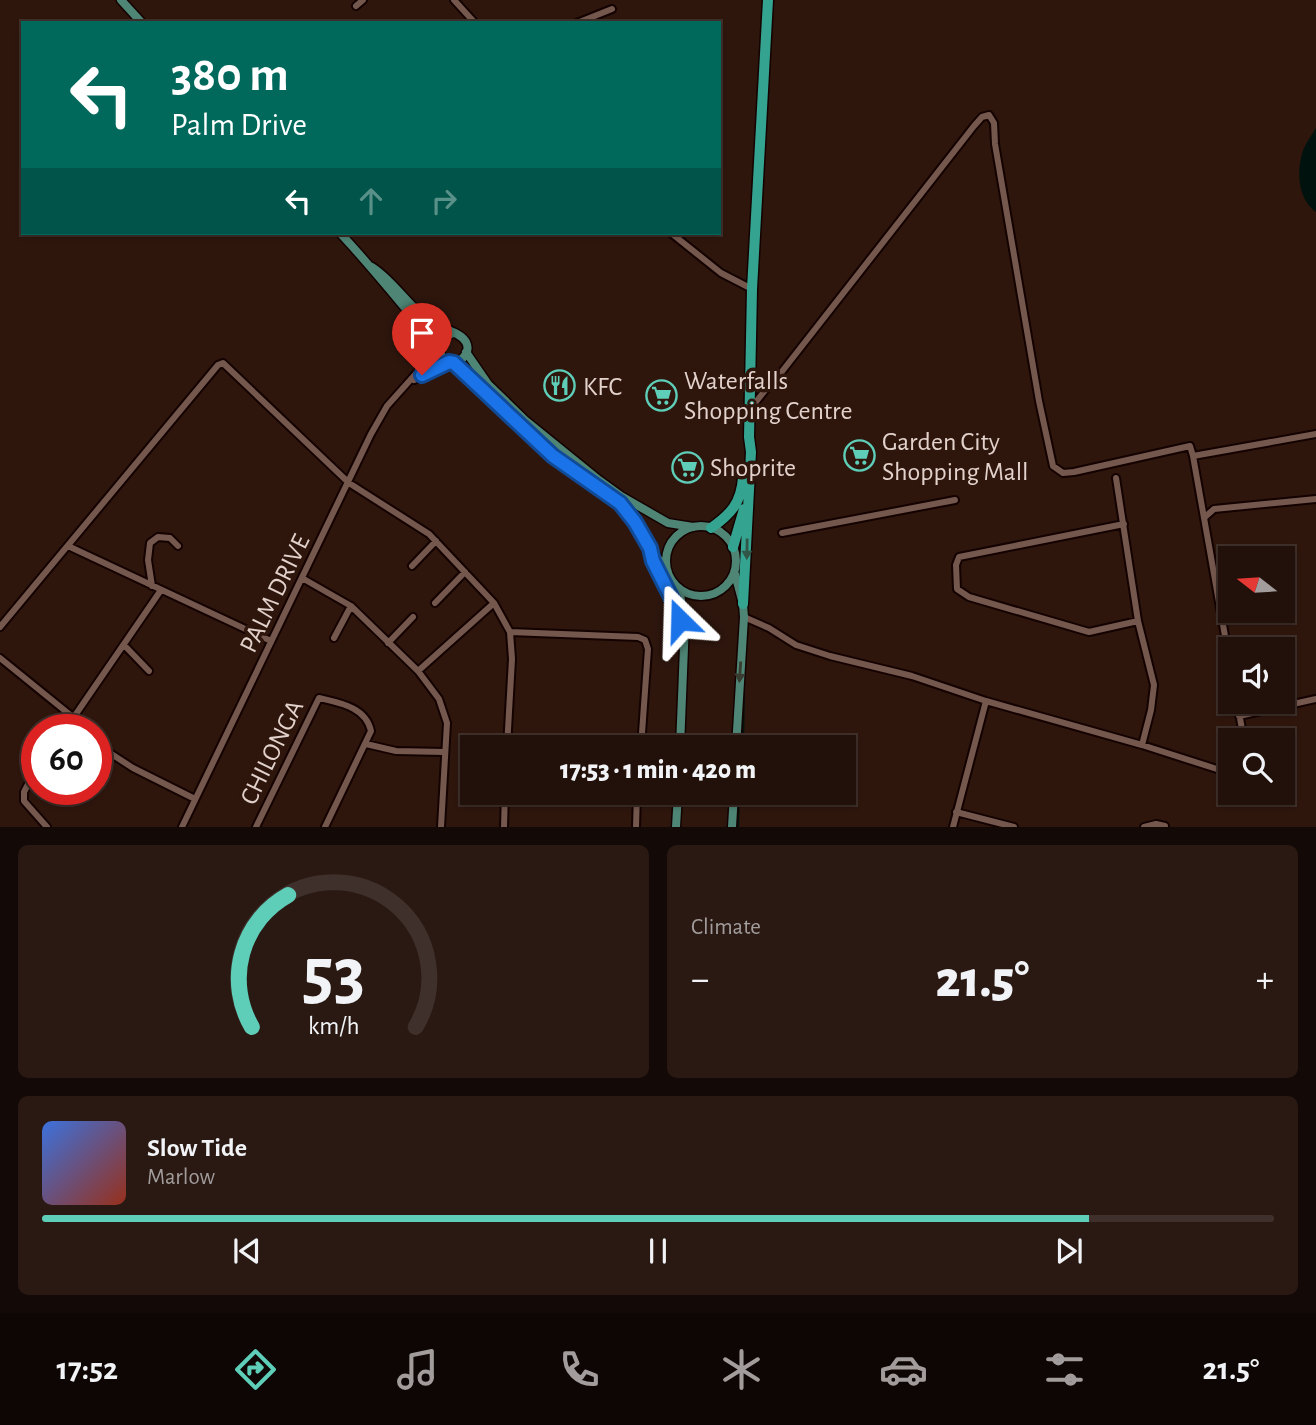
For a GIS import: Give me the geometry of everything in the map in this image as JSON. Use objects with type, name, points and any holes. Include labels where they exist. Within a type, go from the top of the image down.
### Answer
[{"type":"highway","points":[[711,528],[732,513],[741,497],[749,437],[752,289],[768,0]]},
{"type":"highway","points":[[743,604],[747,559],[751,446],[749,437]]},
{"type":"highway","points":[[733,547],[748,494]]},
{"type":"main road","points":[[121,0],[140,21]]},
{"type":"main road","points":[[342,235],[429,321],[465,341],[467,352],[488,384],[539,433],[621,496],[668,523],[711,528],[724,535],[733,547],[737,565],[727,585],[717,593],[704,596],[691,595],[673,584],[635,522],[620,503],[553,456],[440,356],[438,348],[381,282],[372,267]]},
{"type":"main road","points":[[438,348],[444,336],[453,333]]},
{"type":"main road","points":[[451,363],[463,358],[467,352]]},
{"type":"main road","points":[[666,570],[666,559],[674,538],[693,527]]},
{"type":"main road","points":[[650,548],[685,635]]},
{"type":"main road","points":[[734,574],[744,617],[737,735]]},
{"type":"main road","points":[[679,589],[684,609],[685,635],[681,735]]},
{"type":"main road","points":[[676,827],[677,805]]},
{"type":"main road","points":[[732,827],[733,805]]},
{"type":"street","points":[[356,6],[363,0]]},
{"type":"street","points":[[454,0],[473,21]]},
{"type":"street","points":[[582,21],[612,9]]},
{"type":"street","points":[[751,410],[758,397],[948,158],[982,117],[989,114],[994,123],[995,144],[1039,401],[1053,466],[1063,473],[1074,472],[1190,446],[1225,637]]},
{"type":"street","points":[[674,235],[721,273],[752,289]]},
{"type":"street","name":"PALM DRIVE","points":[[417,374],[427,347],[425,333]]},
{"type":"street","name":"PALM DRIVE","points":[[182,827],[371,434],[387,406],[438,348]]},
{"type":"street","name":"PALM DRIVE","points":[[409,383],[451,363]]},
{"type":"street","points":[[0,627],[219,364],[226,365],[349,483],[422,528],[494,603],[510,632],[512,659],[508,735]]},
{"type":"street","points":[[752,369],[769,385]]},
{"type":"street","points":[[751,385],[769,385]]},
{"type":"street","points":[[1193,456],[1316,434]]},
{"type":"street","points":[[1116,478],[1139,621],[1153,685],[1151,710],[1142,745]]},
{"type":"street","points":[[1205,517],[1214,509],[1316,499]]},
{"type":"street","points":[[782,533],[955,500]]},
{"type":"street","points":[[1124,524],[959,557],[956,565],[957,589],[969,597],[1090,632],[1139,621]]},
{"type":"street","points":[[152,586],[148,560],[150,543],[158,537],[170,538],[178,546]]},
{"type":"street","points":[[412,566],[436,541]]},
{"type":"street","points":[[68,546],[271,641]]},
{"type":"street","points":[[435,603],[465,572]]},
{"type":"street","points":[[302,578],[351,606],[418,671],[435,693],[446,716],[441,827]]},
{"type":"street","points":[[76,714],[161,590]]},
{"type":"street","points":[[418,671],[494,603]]},
{"type":"street","points":[[334,638],[351,606]]},
{"type":"street","points":[[388,643],[413,617]]},
{"type":"street","points":[[744,617],[769,628],[796,645],[830,656],[912,676],[986,701],[1218,768]]},
{"type":"street","points":[[510,632],[645,639],[648,649],[642,735]]},
{"type":"street","points":[[124,645],[149,671]]},
{"type":"street","points":[[0,658],[59,714]]},
{"type":"street","name":"CHILONGA","points":[[256,827],[317,700],[323,698],[359,710],[370,727],[366,744]]},
{"type":"street","points":[[1242,728],[1239,716],[1316,699]]},
{"type":"street","points":[[953,827],[986,701]]},
{"type":"street","points":[[325,827],[366,744],[396,751],[444,752]]},
{"type":"street","points":[[112,754],[195,799]]},
{"type":"street","points":[[26,805],[47,827]]},
{"type":"street","points":[[504,827],[505,805]]},
{"type":"street","points":[[636,827],[637,805]]},
{"type":"street","points":[[956,812],[1014,827]]},
{"type":"street","points":[[1144,827],[1156,824],[1165,826]]},
{"type":"shaded area","points":[[1316,128],[1316,212],[1305,199],[1299,174],[1301,156]]},
{"type":"waterway","points":[[743,735],[744,684]]},
{"type":"waterway","points":[[738,827],[739,805]]},
{"type":"place","name":"KFC","points":[[560,386]]},
{"type":"place","name":"Waterfalls Shopping Centre","points":[[661,395]]},
{"type":"place","name":"Garden City Shopping Mall","points":[[859,456]]},
{"type":"place","name":"Shoprite","points":[[687,467]]},
{"type":"route","points":[[422,375],[449,362],[454,363],[553,456],[620,503],[650,548],[653,561],[680,620]]}]
